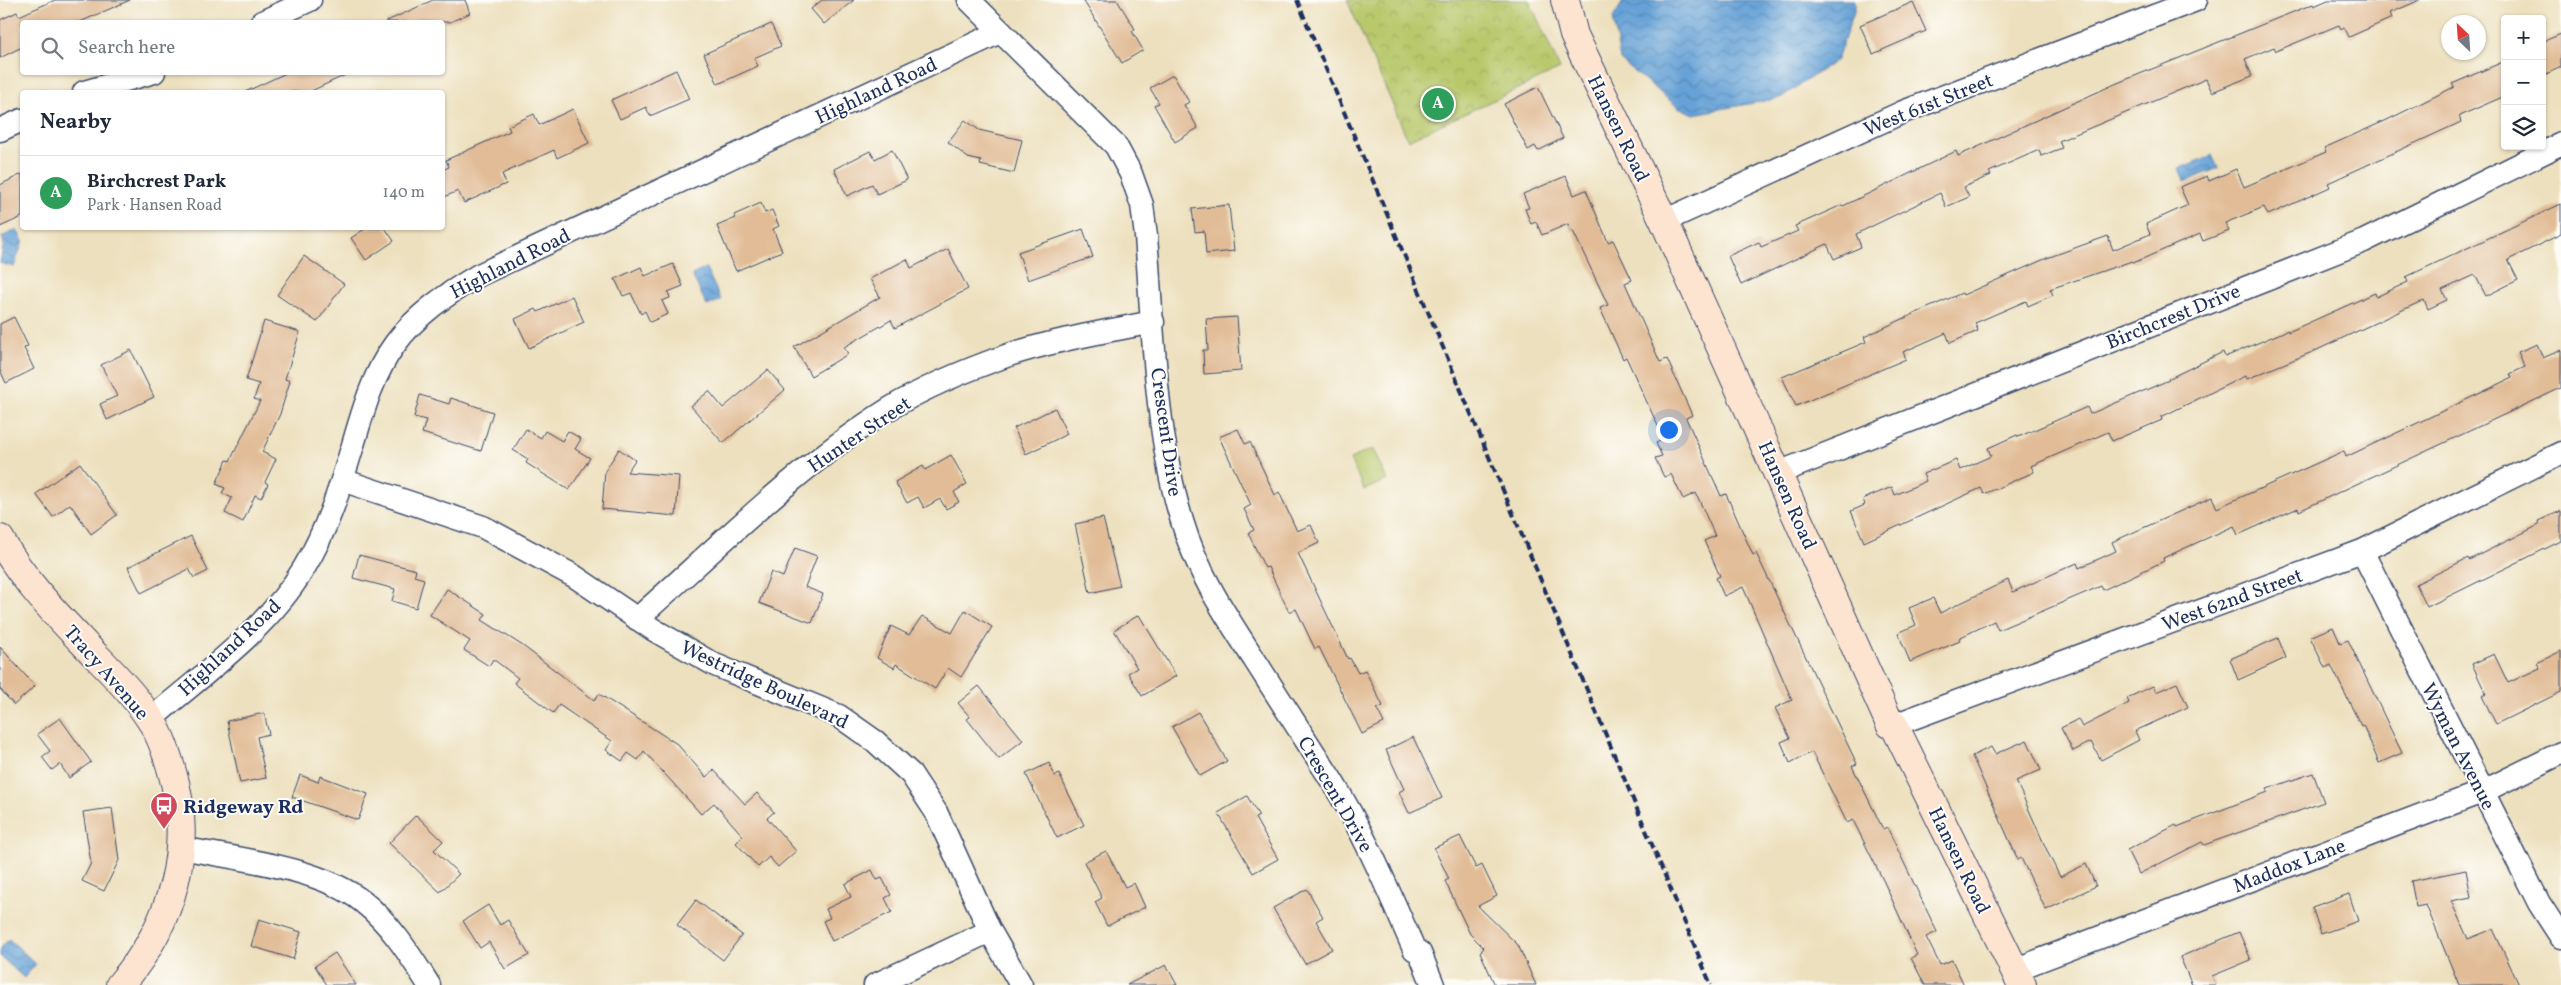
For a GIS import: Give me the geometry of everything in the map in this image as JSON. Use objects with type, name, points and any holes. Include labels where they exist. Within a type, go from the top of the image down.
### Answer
[{"type":"street","points":[[266,20],[310,0]]},
{"type":"street","name":"Crescent Drive","points":[[969,0],[1096,123],[1116,146],[1131,174],[1142,205],[1169,473],[1182,523],[1201,570],[1225,615],[1333,783],[1382,876],[1433,985]]},
{"type":"street","name":"Hansen Road","points":[[1565,0],[1574,35],[1664,221],[1890,724],[1894,724],[2018,978]]},
{"type":"street","name":"West 61st Street","points":[[1664,221],[1903,112],[2196,0]]},
{"type":"street","name":"Highland Road","points":[[151,719],[240,642],[275,608],[304,570],[326,526],[376,377],[400,338],[418,317],[447,294],[479,275],[1000,32]]},
{"type":"street","points":[[91,90],[144,75]]},
{"type":"street","points":[[0,130],[20,121]]},
{"type":"street","name":"Birchcrest Drive","points":[[1778,473],[2364,241],[2561,144]]},
{"type":"street","name":"Hunter Street","points":[[637,619],[786,486],[836,445],[891,408],[948,379],[1007,356],[1069,339],[1153,322]]},
{"type":"street","name":"West 62nd Street","points":[[1894,724],[2362,551],[2561,453]]},
{"type":"street","name":"Westridge Boulevard","points":[[342,480],[483,527],[574,576],[637,619],[715,665],[839,716],[876,742],[911,774],[936,812],[990,931],[1021,985]]},
{"type":"street","name":"Tracy Avenue","points":[[0,539],[28,582],[122,683],[151,719],[166,751],[178,789],[182,848],[179,868],[168,907],[152,943],[120,985]]},
{"type":"street","name":"Wyman Avenue","points":[[2362,551],[2539,904],[2561,937]]},
{"type":"street","name":"Maddox Lane","points":[[2018,978],[2482,792],[2561,753]]},
{"type":"street","points":[[182,848],[300,872],[332,883],[362,901],[387,924],[429,985]]},
{"type":"street","points":[[875,985],[990,931]]},
{"type":"green space","points":[[1347,0],[1529,0],[1560,69],[1408,140]]},
{"type":"green space","points":[[1373,449],[1387,480],[1364,490],[1350,459]]},
{"type":"water","points":[[1624,0],[1855,0],[1855,9],[1837,60],[1780,98],[1694,114],[1678,107],[1620,60],[1613,18]]},
{"type":"water","points":[[2212,155],[2218,168],[2185,182],[2179,169]]},
{"type":"water","points":[[17,229],[23,241],[14,267],[0,263],[4,243],[2,237]]},
{"type":"water","points":[[706,268],[721,300],[707,306],[692,275]]},
{"type":"water","points":[[9,939],[36,964],[24,978],[0,956],[0,948]]},
{"type":"building","points":[[55,0],[130,0],[85,20],[20,20],[20,48],[0,58],[0,20],[17,12],[19,16]]},
{"type":"building","points":[[433,0],[465,0],[470,13],[450,22],[445,22],[445,20],[389,20]]},
{"type":"building","points":[[822,0],[854,0],[824,24],[811,9]]},
{"type":"building","points":[[1083,0],[1117,0],[1135,29],[1132,31],[1143,50],[1122,63]]},
{"type":"building","points":[[2328,0],[2420,0],[2390,13],[2392,18],[2349,37],[2344,27],[2341,29],[2339,25],[2276,51],[2274,47],[2245,59],[2252,76],[2212,92],[2206,79],[2059,141],[2062,148],[2041,156],[2039,150],[1989,172],[1991,175],[1964,187],[1969,197],[1946,207],[1940,193],[1856,234],[1861,247],[1834,259],[1827,244],[1741,285],[1728,256],[1759,242],[1761,247],[1798,231],[1795,226],[1843,206],[1956,151],[1958,156],[2115,84],[2313,4],[2314,6]]},
{"type":"building","points":[[1913,2],[1926,31],[1873,54],[1860,25]]},
{"type":"building","points":[[771,24],[781,46],[754,58],[758,66],[718,84],[704,54]]},
{"type":"building","points":[[2561,34],[2561,67],[2546,74],[2546,60],[2546,40]]},
{"type":"building","points":[[2501,63],[2501,98],[2459,116],[2461,122],[2328,183],[2330,187],[2268,215],[2264,207],[2225,223],[2229,231],[2203,241],[2200,234],[2133,263],[2132,261],[2050,289],[2053,295],[2028,306],[2026,301],[1975,323],[1978,331],[1950,343],[1946,333],[1903,352],[1906,359],[1796,406],[1782,377],[1866,342],[1864,337],[1907,317],[2047,258],[2108,236],[2113,250],[2150,234],[2146,224],[2188,205],[2180,187],[2207,176],[2209,181],[2236,169],[2244,187],[2326,152],[2324,148],[2454,87],[2452,84]]},
{"type":"building","points":[[676,70],[689,99],[650,116],[646,107],[620,119],[611,100]]},
{"type":"building","points":[[282,75],[346,75],[313,90],[249,90]]},
{"type":"building","points":[[1173,75],[1189,102],[1184,105],[1198,128],[1175,142],[1154,105],[1159,103],[1150,88]]},
{"type":"building","points":[[1538,87],[1563,138],[1538,151],[1535,146],[1528,150],[1504,104]]},
{"type":"building","points":[[573,109],[589,143],[557,158],[554,150],[502,174],[506,184],[464,203],[458,191],[445,197],[445,169],[449,167],[446,160],[510,131],[508,126],[534,114],[539,125]]},
{"type":"building","points":[[965,120],[979,130],[1022,140],[1014,173],[980,165],[981,161],[968,158],[948,142]]},
{"type":"building","points":[[892,150],[907,180],[877,194],[872,184],[847,196],[834,169],[870,151],[875,159]]},
{"type":"building","points":[[20,175],[20,218],[0,227],[0,185]]},
{"type":"building","points":[[1566,176],[1574,195],[1586,190],[1608,242],[1613,240],[1632,280],[1625,283],[1660,362],[1667,359],[1692,415],[1686,418],[1721,496],[1726,494],[1753,555],[1756,553],[1857,764],[1852,766],[1883,829],[1887,827],[1937,932],[1926,937],[1940,965],[1952,960],[1964,985],[1925,985],[1911,958],[1917,955],[1884,882],[1853,820],[1847,823],[1812,752],[1790,763],[1781,742],[1790,738],[1775,708],[1792,700],[1743,587],[1724,596],[1716,578],[1720,576],[1704,541],[1715,536],[1696,493],[1683,499],[1671,474],[1664,477],[1655,458],[1662,456],[1656,443],[1664,439],[1626,357],[1623,359],[1600,308],[1608,305],[1573,231],[1571,232],[1568,224],[1542,235],[1536,222],[1531,224],[1525,209],[1529,208],[1523,194]]},
{"type":"building","points":[[761,203],[765,213],[772,210],[779,226],[773,229],[782,251],[736,271],[717,226],[736,218],[734,215]]},
{"type":"building","points":[[2561,204],[2561,234],[2508,260],[2518,280],[2486,296],[2475,275],[2442,290],[2447,300],[2428,309],[2424,300],[2317,350],[2247,379],[2245,376],[2161,417],[2162,420],[2112,441],[2108,432],[2031,466],[2034,472],[1984,494],[1981,488],[1864,542],[1851,511],[1865,505],[1863,499],[1892,487],[1895,495],[1926,481],[1923,474],[1956,460],[1960,470],[1991,456],[1988,448],[2017,435],[2018,437],[2087,407],[2090,414],[2169,380],[2223,352],[2225,357],[2288,330],[2288,332],[2375,293],[2376,297],[2408,282],[2406,277]]},
{"type":"building","points":[[1229,205],[1234,251],[1206,254],[1204,231],[1195,232],[1192,209]]},
{"type":"building","points":[[1083,229],[1093,257],[1028,280],[1018,252]]},
{"type":"building","points":[[363,230],[386,230],[394,241],[366,260],[351,238]]},
{"type":"building","points":[[948,249],[968,289],[895,328],[891,320],[844,347],[848,354],[811,376],[794,347],[880,297],[870,279],[907,259],[911,268]]},
{"type":"building","points":[[304,256],[344,284],[317,322],[277,295]]},
{"type":"building","points":[[673,264],[683,286],[668,292],[670,298],[662,301],[668,314],[650,322],[645,311],[641,314],[631,293],[623,296],[615,279],[641,267],[645,276]]},
{"type":"building","points":[[572,296],[584,322],[529,348],[515,319],[536,309],[538,312]]},
{"type":"building","points":[[14,317],[28,346],[24,348],[34,369],[6,383],[0,370],[0,324]]},
{"type":"building","points":[[1237,317],[1241,371],[1204,374],[1203,350],[1208,350],[1206,319]]},
{"type":"building","points":[[264,321],[300,332],[285,379],[290,381],[280,414],[262,452],[276,459],[265,482],[268,484],[261,498],[255,495],[243,522],[225,513],[232,498],[222,493],[225,488],[216,484],[227,460],[230,461],[260,401],[254,399],[259,384],[246,380]]},
{"type":"building","points":[[2537,344],[2543,358],[2561,350],[2561,388],[2299,511],[2298,508],[2238,535],[2234,526],[2163,558],[2164,561],[2103,590],[2101,586],[1998,630],[1994,621],[1959,638],[1960,641],[1910,662],[1898,633],[1916,625],[1909,608],[1933,598],[1940,613],[2008,580],[2013,592],[2077,563],[2079,568],[2116,551],[2112,542],[2212,497],[2217,508],[2344,451],[2346,457],[2512,378],[2510,374],[2525,367],[2518,352]]},
{"type":"building","points":[[131,350],[154,397],[107,420],[100,404],[117,396],[101,365]]},
{"type":"building","points":[[768,370],[785,390],[723,443],[691,406],[709,391],[723,408]]},
{"type":"building","points":[[420,395],[449,404],[451,398],[493,412],[481,451],[422,433],[426,420],[414,417]]},
{"type":"building","points":[[1055,408],[1067,434],[1026,454],[1014,428]]},
{"type":"building","points":[[526,429],[541,438],[545,431],[562,441],[568,431],[581,439],[575,449],[590,458],[569,490],[526,463],[528,459],[513,450]]},
{"type":"building","points":[[1238,429],[1245,444],[1250,442],[1275,495],[1279,492],[1297,531],[1311,525],[1319,543],[1298,553],[1348,659],[1350,658],[1358,673],[1365,670],[1383,706],[1377,709],[1384,723],[1362,734],[1319,647],[1315,649],[1296,609],[1289,612],[1268,567],[1265,568],[1248,533],[1254,530],[1244,509],[1251,505],[1219,437]]},
{"type":"building","points":[[619,449],[635,460],[627,472],[679,476],[676,516],[602,509],[605,471]]},
{"type":"building","points":[[951,455],[967,484],[954,492],[959,502],[946,509],[940,499],[924,508],[918,497],[907,503],[895,482],[923,466],[925,470]]},
{"type":"building","points":[[80,463],[117,515],[91,534],[70,504],[53,517],[36,494]]},
{"type":"building","points":[[2561,511],[2561,541],[2427,607],[2416,584],[2539,525],[2538,521]]},
{"type":"building","points":[[1103,518],[1120,586],[1090,593],[1075,524]]},
{"type":"building","points":[[191,536],[208,571],[194,578],[189,569],[141,593],[128,567]]},
{"type":"building","points":[[795,548],[817,556],[805,587],[823,594],[812,623],[759,603],[771,572],[783,577]]},
{"type":"building","points":[[359,555],[416,570],[414,576],[424,579],[416,608],[392,601],[395,589],[353,578]]},
{"type":"building","points":[[447,589],[486,614],[482,620],[523,646],[594,700],[599,694],[677,744],[706,777],[714,770],[745,804],[757,793],[774,812],[767,818],[796,851],[778,867],[769,857],[758,867],[736,843],[743,836],[714,803],[701,814],[644,751],[638,760],[628,753],[622,761],[606,750],[612,741],[559,705],[553,713],[514,683],[518,678],[493,659],[489,666],[464,650],[470,641],[430,615]]},
{"type":"building","points":[[965,610],[992,627],[961,677],[948,668],[935,689],[896,664],[894,668],[877,658],[891,626],[909,635],[922,616],[952,633]]},
{"type":"building","points":[[1139,615],[1176,676],[1142,696],[1128,673],[1137,668],[1114,630]]},
{"type":"building","points":[[2333,627],[2340,643],[2348,640],[2402,753],[2379,763],[2363,725],[2361,726],[2331,665],[2325,668],[2310,637]]},
{"type":"building","points":[[2278,638],[2286,658],[2238,680],[2230,659]]},
{"type":"building","points":[[0,647],[35,686],[14,705],[0,689]]},
{"type":"building","points":[[2561,651],[2561,692],[2496,724],[2482,696],[2486,694],[2472,664],[2494,654],[2508,683],[2540,668],[2537,663]]},
{"type":"building","points":[[2177,683],[2188,707],[2135,731],[2139,740],[2101,760],[2091,742],[2073,751],[2061,728],[2078,719],[2082,727],[2129,703],[2127,698],[2153,686],[2156,692]]},
{"type":"building","points":[[979,686],[1023,740],[999,759],[967,719],[970,717],[958,703]]},
{"type":"building","points":[[1198,712],[1227,761],[1200,776],[1172,727]]},
{"type":"building","points":[[264,713],[269,734],[257,737],[266,778],[240,783],[227,721]]},
{"type":"building","points":[[60,718],[91,762],[69,778],[60,764],[52,770],[42,757],[50,751],[37,734]]},
{"type":"building","points":[[1413,737],[1442,798],[1409,813],[1399,792],[1404,789],[1386,750]]},
{"type":"building","points":[[2027,740],[2041,770],[2016,781],[2049,855],[2060,877],[2086,864],[2096,886],[2046,910],[2021,858],[2018,860],[1972,756],[1991,747],[1995,754]]},
{"type":"building","points":[[1049,763],[1055,776],[1059,774],[1084,825],[1057,838],[1026,774]]},
{"type":"building","points":[[2313,773],[2324,802],[2204,845],[2202,842],[2139,874],[2127,850],[2176,825],[2177,827],[2268,792],[2267,789]]},
{"type":"building","points":[[300,775],[318,782],[320,776],[368,794],[358,820],[292,797]]},
{"type":"building","points":[[1247,796],[1259,816],[1255,818],[1278,859],[1253,873],[1218,813]]},
{"type":"building","points":[[112,808],[119,860],[104,891],[82,881],[91,863],[83,812]]},
{"type":"building","points":[[416,815],[443,841],[434,850],[459,874],[440,892],[389,843]]},
{"type":"building","points":[[1460,836],[1476,868],[1482,865],[1497,896],[1478,906],[1518,945],[1536,985],[1495,985],[1480,952],[1484,948],[1470,934],[1445,881],[1449,879],[1434,848]]},
{"type":"building","points":[[1106,851],[1125,887],[1134,883],[1145,907],[1107,926],[1095,902],[1102,898],[1084,862]]},
{"type":"building","points":[[872,870],[877,880],[882,878],[891,895],[885,898],[892,912],[832,941],[823,921],[830,918],[826,909],[851,897],[845,884]]},
{"type":"building","points":[[2466,870],[2471,897],[2451,901],[2468,939],[2493,929],[2519,985],[2459,985],[2426,905],[2416,907],[2411,881]]},
{"type":"building","points":[[1307,889],[1323,917],[1316,921],[1332,949],[1305,964],[1273,908]]},
{"type":"building","points":[[2349,894],[2358,921],[2321,934],[2312,907]]},
{"type":"building","points":[[696,900],[742,935],[723,960],[677,925]]},
{"type":"building","points":[[488,905],[500,925],[508,920],[529,955],[505,969],[489,942],[480,948],[463,921]]},
{"type":"building","points":[[259,919],[301,932],[293,959],[251,946]]},
{"type":"building","points":[[2239,932],[2251,960],[2212,976],[2216,985],[2192,985],[2180,957]]},
{"type":"building","points":[[335,953],[356,985],[327,985],[315,966]]},
{"type":"building","points":[[1166,965],[1177,985],[1127,985]]},
{"type":"railway","points":[[1297,0],[1711,985]]},
{"type":"place","name":"Birchcrest Park","points":[[1438,104]]},
{"type":"place","name":"Ridgeway Rd","points":[[164,830]]}]
